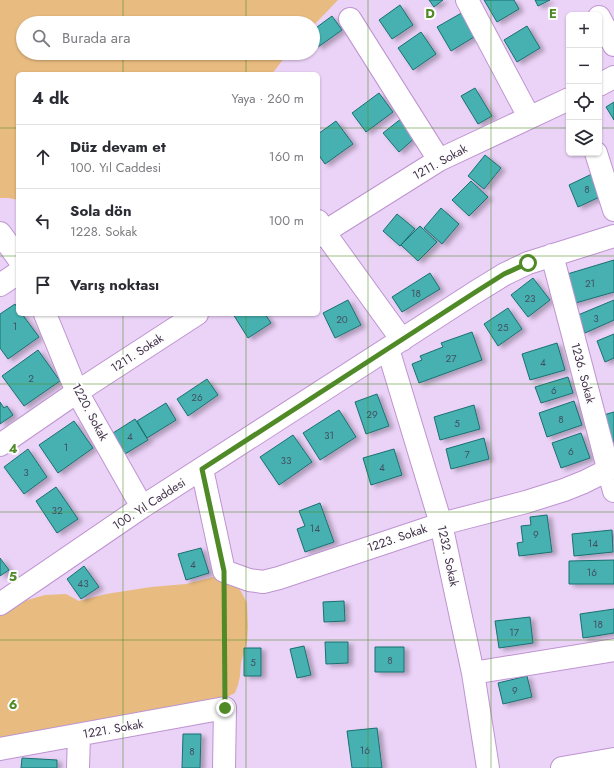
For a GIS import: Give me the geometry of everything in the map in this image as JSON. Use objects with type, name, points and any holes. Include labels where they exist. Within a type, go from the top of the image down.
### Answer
[{"type":"street","points":[[467,0],[529,117]]},
{"type":"street","points":[[590,0],[597,12]]},
{"type":"street","points":[[350,20],[439,160]]},
{"type":"street","points":[[602,22],[614,45]]},
{"type":"street","points":[[602,83],[614,77]]},
{"type":"street","name":"1211. Sokak","points":[[320,230],[439,160],[566,100]]},
{"type":"street","points":[[597,156],[614,210]]},
{"type":"street","name":"1232. Sokak","points":[[320,230],[395,344],[441,524],[473,673],[488,768]]},
{"type":"street","points":[[0,233],[16,255]]},
{"type":"street","name":"100. Yıl Caddesi","points":[[0,604],[142,507],[504,274],[528,263],[614,236]]},
{"type":"street","name":"1236. Sokak","points":[[552,255],[611,468],[614,491]]},
{"type":"street","points":[[0,285],[16,274]]},
{"type":"street","name":"1220. Sokak","points":[[46,316],[77,392],[142,507]]},
{"type":"street","name":"1211. Sokak","points":[[0,445],[77,392],[194,316]]},
{"type":"street","name":"1223. Sokak","points":[[224,571],[249,580],[263,582],[286,576],[441,524],[526,502],[564,490],[584,482],[611,468]]},
{"type":"street","points":[[202,469],[224,571]]},
{"type":"street","points":[[473,673],[614,650]]},
{"type":"street","points":[[224,768],[225,708]]},
{"type":"street","name":"1221. Sokak","points":[[0,750],[225,708]]},
{"type":"street","points":[[78,768],[79,735]]},
{"type":"street","points":[[562,768],[614,759]]},
{"type":"path","points":[[224,571],[225,708]]},
{"type":"shaded area","points":[[0,0],[338,0],[320,19],[320,16],[16,16],[16,60],[283,60],[274,72],[16,72],[16,200],[0,198]]},
{"type":"shaded area","points":[[213,577],[225,579],[237,584],[247,603],[247,642],[235,693],[225,698],[0,740],[0,615],[24,601],[45,595],[66,594],[79,601],[106,594],[151,587],[186,584]]},
{"type":"building","points":[[429,0],[443,0],[434,7]]},
{"type":"building","points":[[484,0],[514,0],[519,9],[497,22]]},
{"type":"building","points":[[535,0],[550,0],[538,6]]},
{"type":"building","points":[[400,5],[413,25],[392,39],[379,20]]},
{"type":"building","points":[[465,11],[479,34],[451,51],[437,27]]},
{"type":"building","points":[[332,16],[342,30],[320,46],[320,25]]},
{"type":"building","points":[[527,26],[540,48],[517,62],[504,40]]},
{"type":"building","points":[[421,32],[436,54],[413,70],[398,48]]},
{"type":"building","points":[[475,88],[492,116],[478,124],[461,96]]},
{"type":"building","points":[[379,93],[393,112],[366,132],[352,113]]},
{"type":"building","points":[[614,102],[614,120],[606,107]]},
{"type":"building","points":[[402,118],[417,136],[399,152],[383,133]]},
{"type":"building","points":[[336,121],[353,144],[325,164],[320,157],[320,133]]},
{"type":"building","points":[[485,155],[501,168],[484,189],[468,176]]},
{"type":"building","points":[[596,172],[606,194],[578,207],[569,185]]},
{"type":"building","points":[[471,181],[488,197],[469,216],[452,200]]},
{"type":"building","points":[[441,208],[459,224],[442,244],[424,228]]},
{"type":"building","points":[[397,214],[415,229],[400,246],[383,231]]},
{"type":"building","points":[[420,226],[437,242],[418,261],[401,245]]},
{"type":"building","points":[[614,260],[614,292],[572,304],[564,275]]},
{"type":"building","points":[[430,273],[440,289],[402,312],[392,297]]},
{"type":"building","points":[[533,278],[550,300],[528,317],[511,295]]},
{"type":"building","points":[[348,300],[361,325],[335,338],[323,313]]},
{"type":"building","points":[[614,300],[614,320],[585,333],[578,315]]},
{"type":"building","points":[[15,304],[16,316],[23,316],[39,337],[8,359],[0,348],[0,314]]},
{"type":"building","points":[[508,308],[522,329],[498,346],[484,324]]},
{"type":"building","points":[[234,316],[266,316],[271,323],[248,338]]},
{"type":"building","points":[[472,332],[482,360],[419,383],[412,364],[422,360],[420,356],[443,347],[441,343]]},
{"type":"building","points":[[614,334],[614,358],[605,362],[597,341]]},
{"type":"building","points":[[557,343],[565,370],[530,380],[522,354]]},
{"type":"building","points":[[38,350],[60,381],[24,406],[2,376]]},
{"type":"building","points":[[568,377],[573,393],[541,403],[535,387]]},
{"type":"building","points":[[207,379],[218,395],[188,416],[177,399]]},
{"type":"building","points":[[377,394],[389,426],[366,434],[355,402]]},
{"type":"building","points":[[574,401],[582,425],[547,437],[539,413]]},
{"type":"building","points":[[0,402],[4,408],[7,406],[13,415],[0,424]]},
{"type":"building","points":[[166,403],[176,420],[147,438],[137,421]]},
{"type":"building","points":[[474,405],[480,429],[440,440],[434,417]]},
{"type":"building","points":[[339,410],[356,437],[320,460],[303,433]]},
{"type":"building","points":[[614,412],[614,442],[608,443],[600,416]]},
{"type":"building","points":[[135,419],[148,440],[125,454],[113,433]]},
{"type":"building","points":[[74,421],[93,448],[58,473],[39,445]]},
{"type":"building","points":[[581,433],[590,458],[561,468],[552,443]]},
{"type":"building","points":[[293,435],[312,462],[279,485],[260,457]]},
{"type":"building","points":[[484,438],[489,459],[451,469],[446,449]]},
{"type":"building","points":[[28,449],[47,477],[24,494],[4,467]]},
{"type":"building","points":[[394,449],[402,475],[371,485],[363,458]]},
{"type":"building","points":[[56,487],[78,519],[57,533],[36,501]]},
{"type":"building","points":[[320,503],[334,542],[305,552],[297,529],[305,526],[299,511]]},
{"type":"building","points":[[547,515],[552,552],[519,556],[517,543],[523,542],[521,526],[531,525],[530,517]]},
{"type":"building","points":[[612,530],[613,552],[574,556],[572,534]]},
{"type":"building","points":[[201,548],[209,573],[186,580],[178,554]]},
{"type":"building","points":[[0,558],[9,570],[0,576]]},
{"type":"building","points":[[614,560],[614,584],[569,584],[569,561]]},
{"type":"building","points":[[84,566],[99,587],[81,599],[67,579]]},
{"type":"building","points":[[344,601],[345,621],[324,622],[323,602]]},
{"type":"building","points":[[614,609],[614,633],[583,638],[580,614]]},
{"type":"building","points":[[530,617],[533,643],[499,648],[495,621]]},
{"type":"building","points":[[325,642],[348,642],[348,663],[326,664]]},
{"type":"building","points":[[304,646],[311,675],[297,678],[290,649]]},
{"type":"building","points":[[375,647],[404,647],[404,672],[375,672]]},
{"type":"building","points":[[244,648],[261,648],[261,676],[244,676]]},
{"type":"building","points":[[527,676],[532,697],[503,704],[498,683]]},
{"type":"building","points":[[377,728],[382,768],[352,768],[347,731]]},
{"type":"building","points":[[183,734],[201,734],[200,768],[182,768]]},
{"type":"building","points":[[22,758],[57,760],[57,768],[21,768]]},
{"type":"route","points":[[225,708],[224,571],[202,469],[504,274],[528,263]]}]
